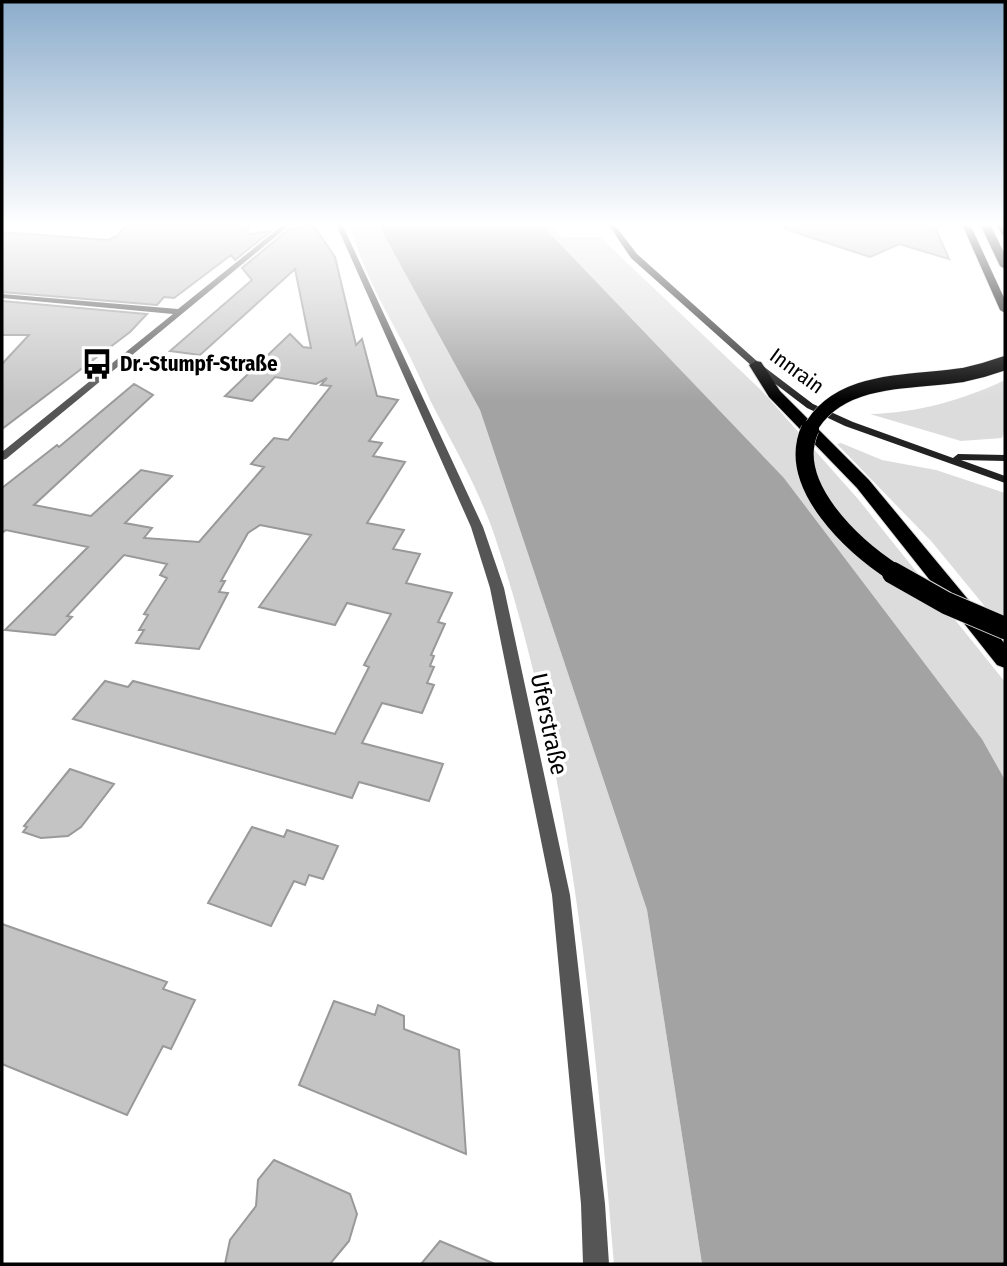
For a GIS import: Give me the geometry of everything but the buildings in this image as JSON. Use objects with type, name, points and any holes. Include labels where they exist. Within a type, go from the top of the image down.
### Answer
[{"type":"highway","points":[[1005,363],[953,376],[874,387],[841,398],[816,418],[809,429],[804,456],[812,487],[823,506],[856,543],[907,582],[936,598],[1005,628]]},
{"type":"highway","points":[[756,365],[774,394],[863,484],[1005,659]]},
{"type":"main road","name":"Innrain","points":[[664,283],[756,365],[802,400],[831,416],[1005,480]]},
{"type":"main road","points":[[993,283],[1005,310]]},
{"type":"main road","points":[[935,454],[1005,458]]},
{"type":"street","points":[[2,457],[215,283]]},
{"type":"street","name":"Uferstraße","points":[[366,283],[477,527],[497,588],[561,895],[592,1191],[596,1264]]},
{"type":"street","points":[[2,296],[179,312]]},
{"type":"shaded area","points":[[410,283],[480,410],[647,910],[702,1264],[614,1264],[598,1081],[576,898],[544,718],[522,628],[496,540],[482,504],[373,285]]},
{"type":"shaded area","points":[[410,283],[598,283],[784,478],[982,739],[1005,780],[1005,1264],[702,1264],[647,910],[480,410]]},
{"type":"shaded area","points":[[598,283],[648,283],[762,391],[858,499],[1005,682],[1005,780],[982,739],[784,478]]},
{"type":"shaded area","points":[[1005,380],[1005,428],[1002,438],[961,441],[870,414],[939,404],[973,394]]},
{"type":"shaded area","points":[[841,443],[882,460],[936,470],[1005,493],[1005,631],[932,542],[837,444]]},
{"type":"place","name":"Dr.-Stumpf-Straße","points":[[97,364]]}]
